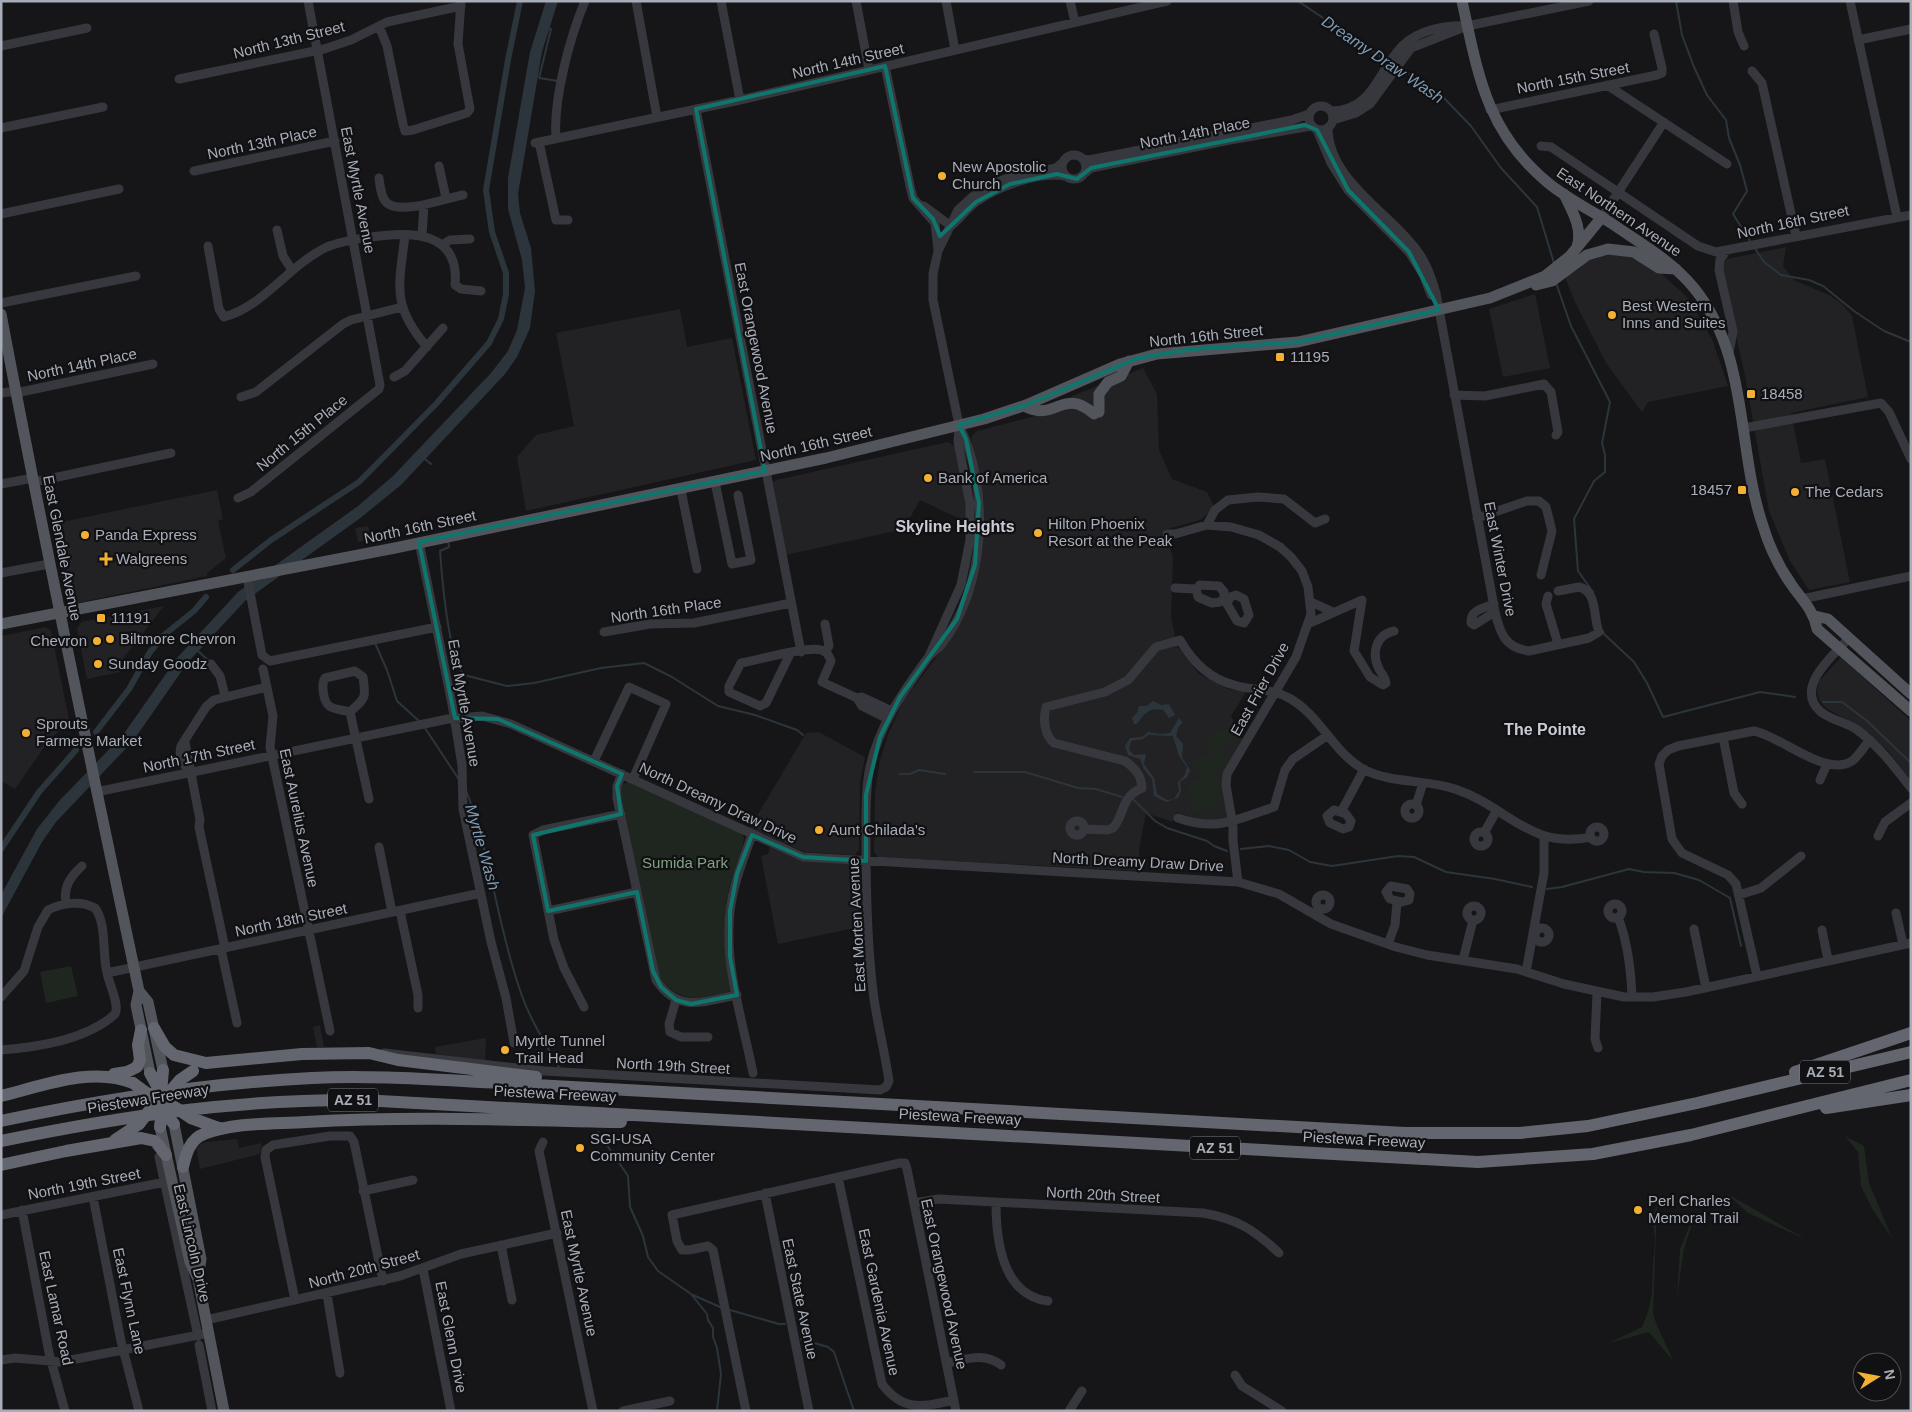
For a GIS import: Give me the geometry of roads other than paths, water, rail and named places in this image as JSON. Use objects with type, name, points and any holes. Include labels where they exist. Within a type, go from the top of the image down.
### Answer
[{"type":"highway","points":[[1,1096],[69,1080],[127,1072],[137,1067],[140,1060],[138,1045],[148,1029],[174,1055],[206,1063],[292,1054],[368,1053],[425,1063],[544,1078],[633,1085],[670,1092]]},
{"type":"highway","points":[[1740,1092],[1911,1033]]},
{"type":"highway","name":"Piestewa Freeway","points":[[1,1121],[137,1095],[233,1084],[314,1078],[462,1081],[1405,1133],[1481,1135],[1588,1126],[1911,1052]]},
{"type":"highway","points":[[112,1142],[139,1124],[180,1080],[206,1063]]},
{"type":"highway","points":[[156,1071],[162,1100],[174,1124]]},
{"type":"highway","points":[[107,1076],[133,1083],[191,1118],[221,1128]]},
{"type":"highway","name":"Piestewa Freeway","points":[[1,1141],[130,1116],[233,1103],[362,1100],[1478,1162],[1593,1154],[1691,1135],[1911,1080]]},
{"type":"highway","points":[[1752,1120],[1911,1095]]},
{"type":"highway","points":[[160,1127],[162,1100]]},
{"type":"highway","points":[[182,1167],[187,1150],[194,1141],[204,1134],[221,1128],[372,1119],[652,1122],[675,1116]]},
{"type":"highway","points":[[3,1164],[112,1142],[146,1138],[158,1144],[162,1156]]},
{"type":"main road","name":"East Northern Avenue","points":[[1462,1],[1478,75],[1490,110],[1502,132],[1525,161],[1548,183],[1659,255],[1676,269],[1705,303],[1724,337],[1729,353],[1744,428],[1752,482],[1762,526],[1783,570],[1815,616],[1817,629],[1911,711]]},
{"type":"main road","points":[[1563,193],[1577,222],[1579,241],[1576,249]]},
{"type":"main road","name":"North 16th Street","points":[[1,624],[244,578],[681,490],[959,426],[1024,406],[1090,376],[1129,361],[1179,351],[1298,342],[1439,310],[1548,279],[1562,269],[1602,217]]},
{"type":"main road","points":[[1562,269],[1587,255],[1611,248],[1634,252],[1659,268],[1676,269]]},
{"type":"main road","name":"East Glendale Avenue","points":[[1,314],[59,614],[134,968],[140,991],[148,1002],[148,1029],[156,1071]]},
{"type":"main road","points":[[1024,406],[1034,412],[1046,411],[1074,402],[1097,413],[1097,398],[1100,391],[1108,382],[1121,376],[1129,361]]},
{"type":"main road","name":"East Northern Avenue","points":[[1815,616],[1828,619],[1911,694]]},
{"type":"main road","points":[[174,1124],[201,1259],[198,1279]]},
{"type":"main road","points":[[160,1127],[162,1156],[168,1182],[190,1262],[198,1279],[206,1320],[202,1338],[224,1411]]},
{"type":"street","name":"East Myrtle Avenue","points":[[308,1],[380,385]]},
{"type":"street","points":[[556,138],[555,125],[567,57],[585,1]]},
{"type":"street","points":[[636,1],[657,118]]},
{"type":"street","points":[[721,1],[740,100]]},
{"type":"street","points":[[856,1],[869,70]]},
{"type":"street","points":[[946,1],[955,50]]},
{"type":"street","points":[[1070,1],[1075,22]]},
{"type":"street","name":"North 14th Street","points":[[568,220],[556,220],[537,142],[740,100],[1167,1]]},
{"type":"street","name":"North 14th Place","points":[[952,226],[976,202],[994,190],[1031,179],[1057,174],[1077,179],[1091,168],[1305,125],[1314,128],[1361,102],[1390,70],[1403,45],[1417,36],[1453,25],[1467,26],[1589,1]]},
{"type":"street","points":[[1740,1],[1733,1],[1738,32],[1744,46]]},
{"type":"street","points":[[1850,1],[1897,217]]},
{"type":"street","name":"North 13th Street","points":[[180,79],[318,50],[351,40],[387,22],[461,4]]},
{"type":"street","points":[[379,26],[387,46],[405,131],[467,113],[470,109],[470,80],[458,44],[461,4]]},
{"type":"street","points":[[1,46],[87,28]]},
{"type":"street","points":[[1858,40],[1911,29]]},
{"type":"street","name":"North 15th Street","points":[[1490,110],[1662,73],[1654,34]]},
{"type":"street","name":"East Morten Avenue","points":[[885,66],[910,186],[917,203],[935,223],[938,251]]},
{"type":"street","points":[[1752,71],[1762,83],[1796,236]]},
{"type":"street","points":[[1607,85],[1727,164]]},
{"type":"street","name":"North 14th Place","points":[[952,226],[958,210],[972,197],[992,184],[1016,176],[1056,168],[1070,155],[1077,155],[1089,160],[1104,158],[1292,120],[1309,114],[1312,109],[1319,105],[1327,107],[1331,120]]},
{"type":"street","points":[[1,128],[102,107]]},
{"type":"street","name":"East Orangewood Avenue","points":[[696,109],[801,652]]},
{"type":"street","points":[[1309,114],[1314,128]]},
{"type":"street","name":"East Winter Drive","points":[[1331,120],[1328,134],[1338,160],[1354,186],[1406,237],[1426,266],[1436,293],[1494,608],[1504,638],[1519,650],[1529,651],[1589,638],[1599,632],[1594,606],[1588,592],[1579,587],[1558,591]]},
{"type":"street","points":[[1602,217],[1664,122]]},
{"type":"street","name":"East Winter Drive","points":[[1314,128],[1348,190],[1409,252],[1423,274],[1439,310]]},
{"type":"street","name":"North 13th Place","points":[[194,171],[335,142]]},
{"type":"street","name":"East Northern Avenue","points":[[1541,146],[1551,147],[1703,249],[1716,252],[1726,251]]},
{"type":"street","points":[[1083,158],[1086,165],[1085,173]]},
{"type":"street","points":[[1062,162],[1062,170],[1065,176]]},
{"type":"street","points":[[439,166],[446,198]]},
{"type":"street","points":[[379,178],[382,195],[387,203],[394,206],[424,206],[446,198],[464,195]]},
{"type":"street","points":[[1,214],[119,189]]},
{"type":"street","points":[[917,203],[930,209],[952,226]]},
{"type":"street","points":[[422,235],[424,206]]},
{"type":"street","name":"North 16th Street","points":[[1729,353],[1733,330],[1719,270],[1720,260],[1726,251],[1911,215]]},
{"type":"street","name":"East Morten Avenue","points":[[886,1087],[889,1080],[873,988],[868,926],[866,795],[869,771],[890,715],[929,656],[940,646],[957,619],[970,589],[976,565],[979,540],[979,503],[966,439],[959,426],[933,300],[933,274],[938,251],[952,226]]},
{"type":"street","points":[[278,230],[283,256],[292,270]]},
{"type":"street","points":[[406,235],[400,287],[402,307],[411,328],[427,347]]},
{"type":"street","points":[[208,246],[219,309],[224,317],[243,310],[292,270],[328,246],[383,236],[422,235],[442,245],[451,256],[456,275],[455,286],[461,289],[481,291]]},
{"type":"street","points":[[442,245],[450,240],[470,239]]},
{"type":"street","points":[[1,303],[136,276]]},
{"type":"street","points":[[241,397],[256,392],[343,324],[402,307]]},
{"type":"street","points":[[394,377],[405,371],[443,328]]},
{"type":"street","name":"North 14th Place","points":[[1,394],[153,364]]},
{"type":"street","points":[[1454,395],[1485,396],[1544,384],[1551,392],[1558,432],[1556,435]]},
{"type":"street","name":"North 15th Place","points":[[238,498],[251,492],[379,389],[380,385]]},
{"type":"street","points":[[1744,428],[1881,402],[1889,412],[1911,459]]},
{"type":"street","points":[[1,484],[33,480],[171,453]]},
{"type":"street","points":[[715,482],[732,564],[751,560],[738,495]]},
{"type":"street","points":[[681,490],[697,569]]},
{"type":"street","points":[[1207,525],[1215,510],[1228,500],[1258,497],[1284,499],[1315,522],[1325,519]]},
{"type":"street","points":[[1478,518],[1527,501],[1539,501],[1546,507],[1552,531],[1541,575]]},
{"type":"street","name":"East Frier Drive","points":[[1192,528],[1207,525],[1249,531],[1280,547],[1302,571],[1311,602],[1308,624],[1296,657],[1274,692],[1260,722],[1227,774],[1226,785],[1232,821],[1238,882]]},
{"type":"street","name":"East Myrtle Avenue","points":[[419,542],[455,718],[462,765],[462,800],[481,894],[506,998],[514,1044]]},
{"type":"street","points":[[1,573],[49,564]]},
{"type":"street","points":[[1802,599],[1911,576]]},
{"type":"street","points":[[244,578],[262,656],[270,661],[437,627]]},
{"type":"street","points":[[1175,588],[1196,589],[1200,585],[1219,586],[1226,598],[1218,603],[1212,603],[1198,597],[1196,589]]},
{"type":"street","points":[[1548,596],[1546,604],[1558,644]]},
{"type":"street","points":[[1308,624],[1362,600],[1354,651],[1370,677],[1383,685],[1386,683],[1385,676],[1379,670],[1374,654],[1381,637],[1394,631]]},
{"type":"street","points":[[1311,602],[1333,612]]},
{"type":"street","name":"North 16th Place","points":[[604,632],[650,624],[694,623],[791,603]]},
{"type":"street","points":[[825,624],[829,646],[825,652]]},
{"type":"street","points":[[1848,639],[1814,678],[1813,702],[1821,711],[1853,727],[1870,740],[1885,755],[1911,788]]},
{"type":"street","points":[[1084,829],[1107,830],[1113,828],[1121,808],[1128,799],[1142,788],[1141,779],[1135,768],[1126,762],[1054,743],[1049,739],[1044,723],[1046,707],[1105,692],[1128,680],[1156,647],[1180,640],[1196,663],[1214,677],[1234,686],[1274,692],[1287,697],[1304,708],[1353,762],[1364,769],[1395,779],[1453,788],[1473,795],[1514,823],[1544,837],[1569,839],[1591,837]]},
{"type":"street","points":[[790,654],[766,703],[760,706],[729,692],[729,686],[741,663],[790,654],[801,652],[820,649],[825,652],[831,661],[822,682],[856,698],[862,697],[890,715]]},
{"type":"street","points":[[212,664],[220,676],[224,696]]},
{"type":"street","name":"East Aurelius Avenue","points":[[263,669],[273,716],[270,736],[272,756],[330,1031]]},
{"type":"street","points":[[355,671],[360,673],[366,696],[350,712],[330,707],[327,704],[323,686],[325,678],[355,671]]},
{"type":"street","points":[[237,1023],[199,827],[200,820],[185,742],[209,703],[224,696],[267,687]]},
{"type":"street","points":[[594,761],[629,687],[666,704],[633,779]]},
{"type":"street","points":[[350,712],[369,800]]},
{"type":"street","name":"North Dreamy Draw Drive","points":[[455,718],[482,716],[498,719],[695,805],[752,835],[803,857],[1238,882],[1279,894],[1318,912],[1331,924],[1388,944],[1428,954],[1526,972],[1597,993],[1632,997],[1668,995],[1907,944],[1896,913]]},
{"type":"street","name":"North 17th Street","points":[[96,788],[190,772],[455,718]]},
{"type":"street","points":[[1757,976],[1736,884],[1728,875],[1682,853],[1672,839],[1659,771],[1662,756],[1668,750],[1678,746],[1747,732],[1759,732],[1826,764],[1837,765],[1852,761],[1870,740]]},
{"type":"street","points":[[1178,818],[1207,826],[1232,821],[1274,806],[1280,784],[1293,759],[1328,735]]},
{"type":"street","points":[[1723,737],[1734,793],[1742,804]]},
{"type":"street","points":[[1820,780],[1826,764]]},
{"type":"street","points":[[1341,812],[1364,769]]},
{"type":"street","points":[[622,774],[617,786],[621,814],[653,971],[661,987],[676,1000],[691,1004],[737,995]]},
{"type":"street","points":[[1416,805],[1423,783]]},
{"type":"street","points":[[1878,836],[1885,822],[1911,803]]},
{"type":"street","points":[[1484,833],[1497,810]]},
{"type":"street","points":[[584,1007],[561,961],[548,911],[534,835],[543,830],[621,814]]},
{"type":"street","points":[[752,835],[737,874],[730,911],[730,957],[753,1073]]},
{"type":"street","points":[[1526,972],[1542,882],[1544,837]]},
{"type":"street","points":[[379,847],[418,995],[418,1008]]},
{"type":"street","points":[[1739,895],[1761,888],[1801,856]]},
{"type":"street","points":[[66,904],[65,891],[67,884],[82,866]]},
{"type":"street","points":[[548,911],[637,892]]},
{"type":"street","name":"North 18th Street","points":[[107,973],[481,894]]},
{"type":"street","points":[[1388,944],[1395,925],[1397,902]]},
{"type":"street","points":[[1,998],[24,971],[44,915],[48,910],[66,904],[89,905],[98,912],[107,973],[117,1010],[109,1020],[92,1029],[32,1046],[1,1050]]},
{"type":"street","points":[[1618,917],[1625,937],[1631,974],[1632,997]]},
{"type":"street","points":[[1462,960],[1473,920]]},
{"type":"street","points":[[1694,929],[1706,988]]},
{"type":"street","points":[[1822,930],[1828,960]]},
{"type":"street","points":[[1597,993],[1595,1039],[1598,1048]]},
{"type":"street","points":[[676,1000],[669,1024],[670,1032],[681,1037],[708,1037]]},
{"type":"street","name":"North 19th Street","points":[[368,1053],[398,1053],[544,1071],[596,1075],[880,1090],[886,1087]]},
{"type":"street","points":[[295,1300],[265,1157],[266,1150],[273,1145],[304,1138],[343,1134],[350,1136],[354,1142],[383,1281]]},
{"type":"street","name":"East Myrtle Avenue","points":[[543,1142],[539,1151],[593,1411]]},
{"type":"street","name":"East Orangewood Avenue","points":[[838,1177],[905,1163],[956,1411]]},
{"type":"street","points":[[746,1411],[713,1250],[708,1246],[682,1250],[677,1241],[672,1215],[838,1177]]},
{"type":"street","name":"East Gardenia Avenue","points":[[838,1177],[882,1384],[896,1400],[913,1406],[954,1400]]},
{"type":"street","points":[[363,1191],[413,1180]]},
{"type":"street","name":"North 19th Street","points":[[1,1214],[168,1182]]},
{"type":"street","name":"East Lincoln Drive","points":[[168,1182],[202,1338],[212,1411]]},
{"type":"street","name":"East State Avenue","points":[[765,1193],[809,1411]]},
{"type":"street","name":"East Flynn Lane","points":[[93,1197],[123,1349],[139,1411]]},
{"type":"street","name":"North 20th Street","points":[[914,1203],[939,1199],[1218,1216],[1232,1219],[1256,1232],[1280,1253]]},
{"type":"street","points":[[996,1203],[996,1231],[1000,1251],[1007,1269],[1017,1284],[1030,1297],[1048,1301]]},
{"type":"street","name":"East Lamar Road","points":[[22,1210],[52,1362],[65,1411]]},
{"type":"street","name":"North 20th Street","points":[[206,1320],[383,1281],[423,1269],[461,1254],[557,1233]]},
{"type":"street","points":[[501,1245],[512,1300]]},
{"type":"street","name":"East Glenn Drive","points":[[423,1269],[451,1411]]},
{"type":"street","points":[[326,1294],[340,1373]]},
{"type":"street","points":[[1,1360],[15,1358],[52,1362],[123,1349],[202,1338]]},
{"type":"street","points":[[947,1363],[982,1357],[992,1358],[1001,1365]]},
{"type":"street","points":[[1235,1376],[1242,1386],[1282,1411]]},
{"type":"street","points":[[1069,1411],[1082,1391]]},
{"type":"street","points":[[624,1411],[670,1401]]},
{"type":"waterway","points":[[233,570],[271,540],[359,482],[436,404],[489,343],[501,319],[506,294],[506,273],[492,232],[486,190],[520,1]]},
{"type":"waterway","name":"Dreamy Draw Wash","points":[[1298,1],[1387,61]]},
{"type":"waterway","points":[[1676,1],[1682,35],[1694,67],[1707,95],[1726,120],[1729,138],[1740,165],[1747,191],[1733,214],[1750,241]]},
{"type":"waterway","points":[[548,28],[551,29],[539,78],[558,81]]},
{"type":"waterway","name":"Dreamy Draw Wash","points":[[1400,68],[1443,97],[1471,126],[1501,168],[1537,207],[1554,263]]},
{"type":"waterway","points":[[1754,247],[1764,262],[1781,275],[1809,280],[1823,286],[1854,311],[1884,331],[1911,342]]},
{"type":"waterway","name":"Dreamy Draw Wash","points":[[1556,283],[1571,326],[1610,402],[1602,443],[1605,455],[1605,472],[1594,481],[1574,519],[1578,571],[1593,592]]},
{"type":"waterway","name":"Myrtle Wash","points":[[425,459],[431,464]]},
{"type":"waterway","points":[[448,541],[449,547],[440,551],[444,597],[454,651],[458,665],[464,675],[507,686],[534,683],[601,668],[644,663],[672,677],[718,706],[755,715],[797,730],[803,735]]},
{"type":"waterway","points":[[96,732],[129,689],[150,652],[164,635],[194,611],[206,597]]},
{"type":"waterway","name":"Dreamy Draw Wash","points":[[1603,631],[1634,662],[1647,683],[1663,717],[1760,692],[1795,697]]},
{"type":"waterway","name":"Myrtle Wash","points":[[375,643],[387,670],[397,701],[419,721]]},
{"type":"waterway","points":[[197,650],[210,662]]},
{"type":"waterway","name":"Dreamy Draw Wash","points":[[1823,702],[1842,702],[1866,720],[1911,763]]},
{"type":"waterway","name":"Myrtle Wash","points":[[425,728],[458,778]]},
{"type":"waterway","points":[[1,849],[39,792],[76,750]]},
{"type":"waterway","points":[[900,774],[910,774],[919,770],[945,774]]},
{"type":"waterway","points":[[974,772],[1025,772],[1078,788],[1096,789],[1122,797]]},
{"type":"waterway","name":"Myrtle Wash","points":[[466,790],[482,840],[505,940],[520,990],[543,1040],[560,1069]]},
{"type":"waterway","points":[[1134,800],[1155,821],[1167,828],[1207,841],[1227,851]]},
{"type":"waterway","points":[[1241,849],[1269,846],[1289,850],[1310,862],[1332,866],[1398,856],[1414,857],[1446,872],[1495,879],[1532,887]]},
{"type":"waterway","points":[[1547,889],[1562,887],[1629,869],[1644,872],[1674,873],[1699,880],[1730,898],[1741,946]]},
{"type":"waterway","name":"Myrtle Wash","points":[[598,1132],[628,1176],[630,1207],[643,1236],[648,1257],[658,1271],[691,1294],[707,1314],[713,1328],[713,1337],[717,1348],[721,1374],[717,1411]]},
{"type":"waterway","points":[[693,1295],[720,1307]]},
{"type":"waterway","points":[[730,1310],[785,1324]]},
{"type":"waterway","points":[[801,1339],[828,1347],[834,1352],[854,1411]]},
{"type":"place","name":"New Apostolic Church","points":[[942,176]]},
{"type":"place","name":"Best Western Inns and Suites","points":[[1612,315]]},
{"type":"place","name":"11195","points":[[1280,357]]},
{"type":"place","name":"18458","points":[[1751,394]]},
{"type":"place","name":"Bank of America","points":[[928,478]]},
{"type":"place","name":"18457","points":[[1742,490]]},
{"type":"place","name":"The Cedars","points":[[1795,492]]},
{"type":"place","name":"Hilton Phoenix Resort at the Peak","points":[[1038,533]]},
{"type":"place","name":"Panda Express","points":[[85,535]]},
{"type":"place","name":"Walgreens","points":[[106,559]]},
{"type":"place","name":"11191","points":[[101,618]]},
{"type":"place","name":"Biltmore Chevron","points":[[110,639]]},
{"type":"place","name":"Chevron","points":[[97,641]]},
{"type":"place","name":"Sunday Goodz","points":[[98,664]]},
{"type":"place","name":"Sprouts Farmers Market","points":[[26,733]]},
{"type":"place","name":"Aunt Chilada's","points":[[819,830]]},
{"type":"place","name":"Myrtle Tunnel Trail Head","points":[[505,1050]]},
{"type":"place","name":"SGI-USA Community Center","points":[[580,1148]]},
{"type":"place","name":"Perl Charles Memoral Trail","points":[[1638,1210]]},
{"type":"district","name":"Skyline Heights","points":[[955,526]]},
{"type":"district","name":"The Pointe","points":[[1545,729]]},
{"type":"park label","name":"Sumida Park","points":[[685,863]]}]
